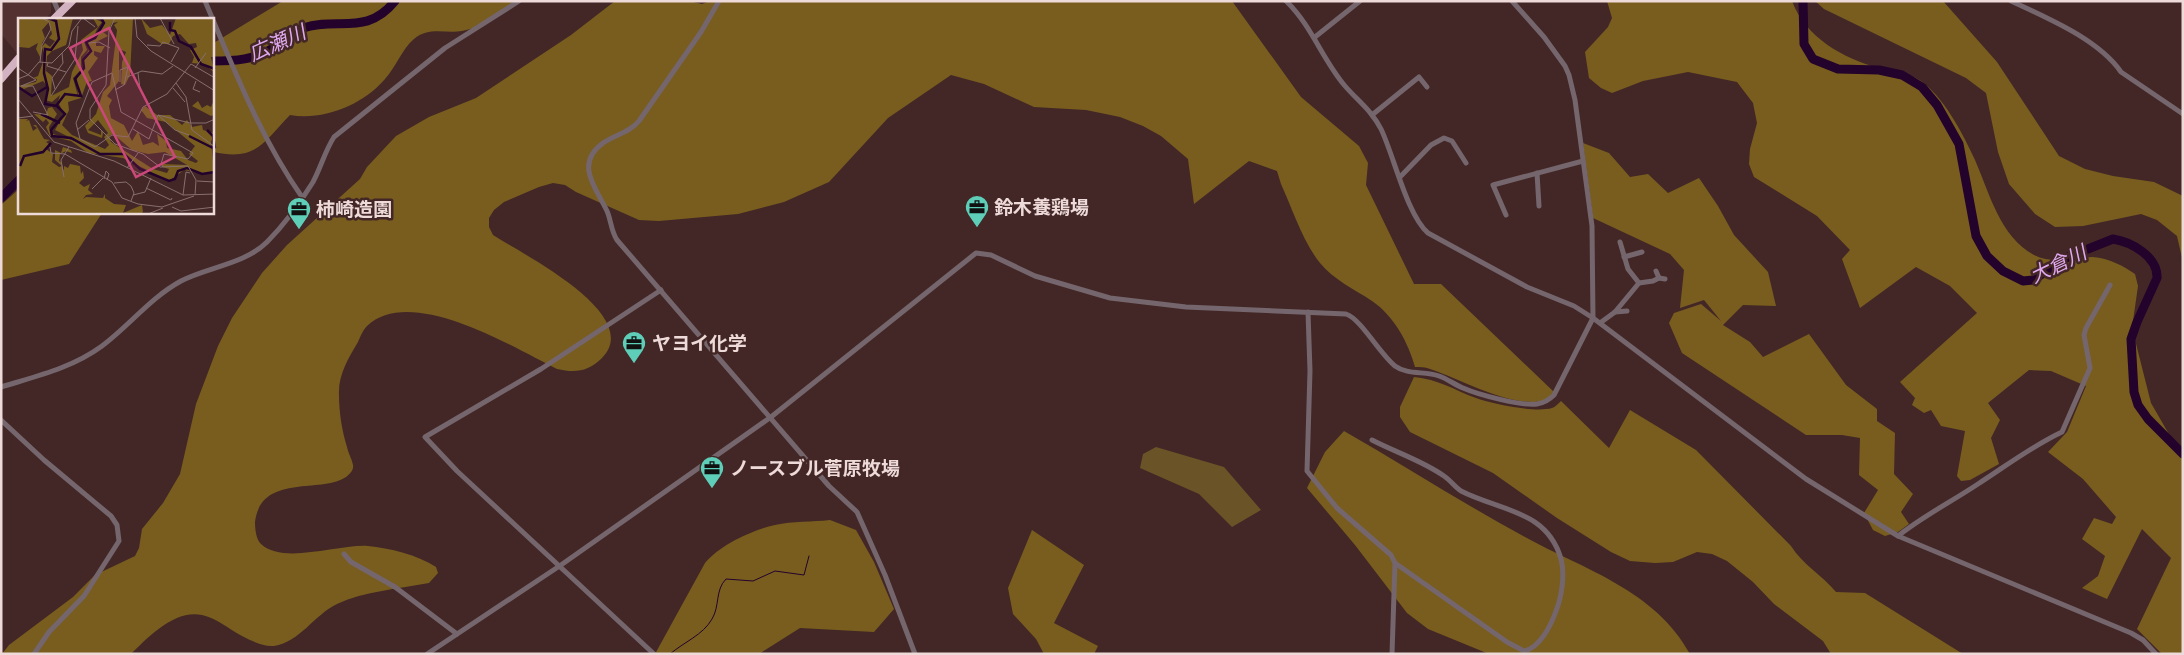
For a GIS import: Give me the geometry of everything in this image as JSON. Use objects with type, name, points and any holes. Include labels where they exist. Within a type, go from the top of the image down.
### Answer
[{"type":"highway","points":[[56,16],[72,1]]},
{"type":"highway","points":[[1,79],[18,59]]},
{"type":"street","points":[[54,1],[56,16]]},
{"type":"street","points":[[205,1],[213,18]]},
{"type":"street","points":[[1,387],[74,364],[103,345],[155,298],[168,289],[209,269],[243,258],[257,250],[276,232],[302,197],[313,180],[324,152],[334,137],[445,48],[519,1]]},
{"type":"street","points":[[719,1],[701,32],[639,121],[632,129],[602,144],[596,150],[589,163],[590,177],[608,214],[614,235],[829,486],[857,512],[885,574],[915,654]]},
{"type":"street","points":[[1286,1],[1301,15],[1344,85],[1372,115],[1417,219],[1428,233],[1527,288],[1574,306],[1593,318],[1741,427],[1806,479],[1898,536],[2131,633],[2143,640],[2156,654]]},
{"type":"street","points":[[1315,37],[1360,1]]},
{"type":"street","points":[[427,654],[561,565],[771,417],[976,253],[991,255],[1035,276],[1110,298],[1186,307],[1346,314],[1355,318],[1374,344],[1394,365],[1402,370],[1440,376],[1468,390],[1531,404],[1542,403],[1554,395],[1593,318],[1592,226],[1575,100],[1567,71],[1544,37],[1512,1]]},
{"type":"street","points":[[2011,1],[2063,25],[2114,63],[2121,72],[2183,114]]},
{"type":"street","points":[[214,21],[252,111],[274,154],[302,197]]},
{"type":"street","points":[[1372,115],[1419,77],[1426,87]]},
{"type":"street","points":[[1400,177],[1431,145],[1444,138],[1452,141],[1466,163]]},
{"type":"street","points":[[1506,215],[1493,185],[1583,162]]},
{"type":"street","points":[[1537,173],[1539,206]]},
{"type":"street","points":[[1620,242],[1628,269],[1640,283]]},
{"type":"street","points":[[1624,257],[1642,252]]},
{"type":"street","points":[[1600,323],[1616,312],[1640,283],[1653,282],[1662,278],[1656,271]]},
{"type":"street","points":[[1898,536],[1921,517],[1978,484],[2044,440],[2062,432],[2090,368],[2084,335],[2086,328],[2110,285]]},
{"type":"street","points":[[654,654],[561,565],[457,471],[425,437],[541,369],[661,290]]},
{"type":"street","points":[[1616,312],[1627,311]]},
{"type":"street","points":[[1308,312],[1310,371],[1307,472],[1337,508],[1391,555],[1395,563],[1392,654]]},
{"type":"street","points":[[1,420],[44,460],[101,506],[117,525],[120,534],[119,541],[84,596],[49,632],[34,654]]},
{"type":"street","points":[[1372,440],[1444,476],[1460,490],[1528,518],[1545,528],[1557,546],[1563,567],[1556,611],[1542,638],[1533,648],[1524,651],[1507,642],[1438,591],[1395,563]]},
{"type":"street","points":[[344,554],[352,562],[395,587],[457,634]]},
{"type":"shaded area","points":[[1,1],[51,1],[51,13],[46,18],[18,18],[18,50],[16,52],[1,34]]},
{"type":"shaded area","points":[[283,1],[514,1],[496,16],[477,27],[456,32],[432,32],[420,35],[406,48],[385,79],[366,96],[342,109],[329,113],[316,116],[290,115],[265,142],[249,152],[239,154],[214,152],[214,43]]},
{"type":"shaded area","points":[[615,1],[689,1],[702,4],[710,1],[1232,1],[1301,97],[1359,146],[1368,163],[1366,185],[1414,284],[1441,284],[1554,392],[1545,400],[1531,402],[1513,400],[1428,368],[1415,367],[1404,339],[1387,314],[1372,301],[1332,274],[1314,255],[1298,225],[1277,171],[1249,161],[1194,204],[1188,159],[1161,136],[1143,126],[1120,117],[1086,110],[1034,107],[984,84],[951,75],[888,118],[829,182],[784,202],[738,214],[659,221],[639,220],[576,192],[565,185],[553,183],[504,202],[494,210],[489,218],[489,227],[493,235],[551,270],[574,287],[594,304],[607,323],[611,341],[602,358],[586,369],[570,371],[557,369],[490,335],[435,316],[409,312],[386,315],[367,326],[344,367],[339,388],[341,421],[353,467],[352,470],[346,477],[335,482],[293,487],[268,497],[260,507],[255,522],[256,534],[261,544],[271,550],[283,553],[368,546],[403,553],[421,559],[436,567],[438,573],[429,583],[370,593],[337,604],[292,639],[274,646],[266,646],[254,642],[207,616],[192,614],[172,620],[145,640],[131,654],[2,654],[9,645],[73,597],[95,575],[135,556],[139,548],[142,529],[163,503],[180,474],[196,404],[218,346],[232,318],[262,273],[287,245],[360,179],[367,167],[396,136],[429,117],[476,98],[571,35]]},
{"type":"shaded area","points":[[1607,1],[1792,1],[1806,25],[1827,45],[1852,59],[1915,78],[1933,92],[1954,119],[1975,160],[1997,213],[2012,237],[2022,247],[2034,255],[2049,260],[2093,257],[2105,259],[2121,265],[2135,274],[2138,286],[2132,328],[2151,403],[2170,436],[2183,448],[2183,654],[2162,654],[2137,629],[2171,558],[2142,529],[2107,599],[2082,588],[2098,576],[2105,556],[2082,539],[2094,518],[2112,524],[2116,517],[2083,479],[2048,452],[2067,432],[2086,386],[2051,371],[2029,370],[1988,403],[2000,420],[1991,438],[1999,464],[1970,480],[1961,481],[1957,476],[1965,431],[1941,426],[1931,410],[1924,413],[1912,405],[1915,398],[1900,382],[1977,313],[1950,286],[1916,267],[1860,308],[1842,259],[1850,250],[1817,216],[1754,177],[1749,164],[1750,149],[1757,123],[1753,103],[1737,82],[1688,72],[1643,81],[1612,93],[1601,88],[1589,78],[1585,52],[1608,27],[1612,18]]},
{"type":"shaded area","points":[[1815,1],[1943,1],[1997,62],[2059,156],[2085,169],[2113,176],[2154,182],[2183,196],[2183,262],[2177,236],[2157,220],[2141,214],[2083,226],[2055,227],[2035,214],[2009,184],[1998,152],[1986,93],[1966,78],[1824,9]]},
{"type":"shaded area","points":[[1583,143],[1609,153],[1630,177],[1648,174],[1668,193],[1699,178],[1718,206],[1734,235],[1768,272],[1776,306],[1743,305],[1723,325],[1750,342],[1763,357],[1809,334],[1846,385],[1877,409],[1877,421],[1895,433],[1894,474],[1913,494],[1901,512],[1909,524],[1898,532],[1885,536],[1873,530],[1864,513],[1878,490],[1859,475],[1860,438],[1842,435],[1806,435],[1682,353],[1669,323],[1674,313],[1701,304],[1721,321],[1704,300],[1680,308],[1684,270],[1670,254],[1593,218]]},
{"type":"shaded area","points":[[18,190],[18,214],[101,214],[69,264],[1,280],[1,205]]},
{"type":"shaded area","points":[[1414,377],[1438,382],[1483,400],[1514,407],[1553,408],[1561,401],[1609,448],[1630,410],[1696,450],[1791,546],[1801,559],[1836,592],[1865,593],[1963,654],[1831,654],[1823,641],[1774,604],[1753,582],[1727,561],[1712,554],[1697,552],[1673,562],[1655,563],[1630,561],[1611,552],[1557,518],[1493,473],[1410,432],[1400,417],[1400,407]]},
{"type":"shaded area","points":[[1344,431],[1502,524],[1617,584],[1658,613],[1675,632],[1690,654],[1489,654],[1428,629],[1407,613],[1355,545],[1307,488],[1325,452]]},
{"type":"shaded area","points":[[1156,447],[1224,467],[1261,510],[1232,527],[1199,494],[1140,468],[1143,454]]},
{"type":"shaded area","points":[[830,520],[856,530],[874,562],[894,609],[874,632],[800,628],[759,654],[655,654],[705,563],[711,556],[737,539],[766,527]]},
{"type":"shaded area","points":[[1032,530],[1084,565],[1054,623],[1098,646],[1094,654],[1044,654],[1036,639],[1013,614],[1008,588]]},
{"type":"waterway","name":"広瀬川","points":[[214,61],[237,60],[260,55],[303,28],[316,25],[351,24],[373,19],[384,12],[395,1]]},
{"type":"waterway","name":"大倉川","points":[[1803,1],[1804,44],[1813,59],[1838,69],[1879,70],[1902,75],[1922,87],[1937,105],[1959,144],[1976,236],[1987,256],[2003,271],[2023,281],[2033,280],[2068,257],[2113,239],[2128,243],[2149,257],[2156,270],[2157,278],[2131,339],[2134,392],[2138,405],[2148,419],[2183,454]]},
{"type":"waterway","name":"広瀬川","points":[[1,198],[18,181]]},
{"type":"waterway","points":[[670,654],[704,630],[708,625],[716,609],[720,588],[726,579],[753,581],[775,571],[804,575],[809,556]]},
{"type":"place","name":"鈴木養鶏場","points":[[977,228]]},
{"type":"place","name":"柿崎造園","points":[[299,230]]},
{"type":"place","name":"ヤヨイ化学","points":[[634,364]]},
{"type":"place","name":"ノースブル菅原牧場","points":[[712,489]]}]
